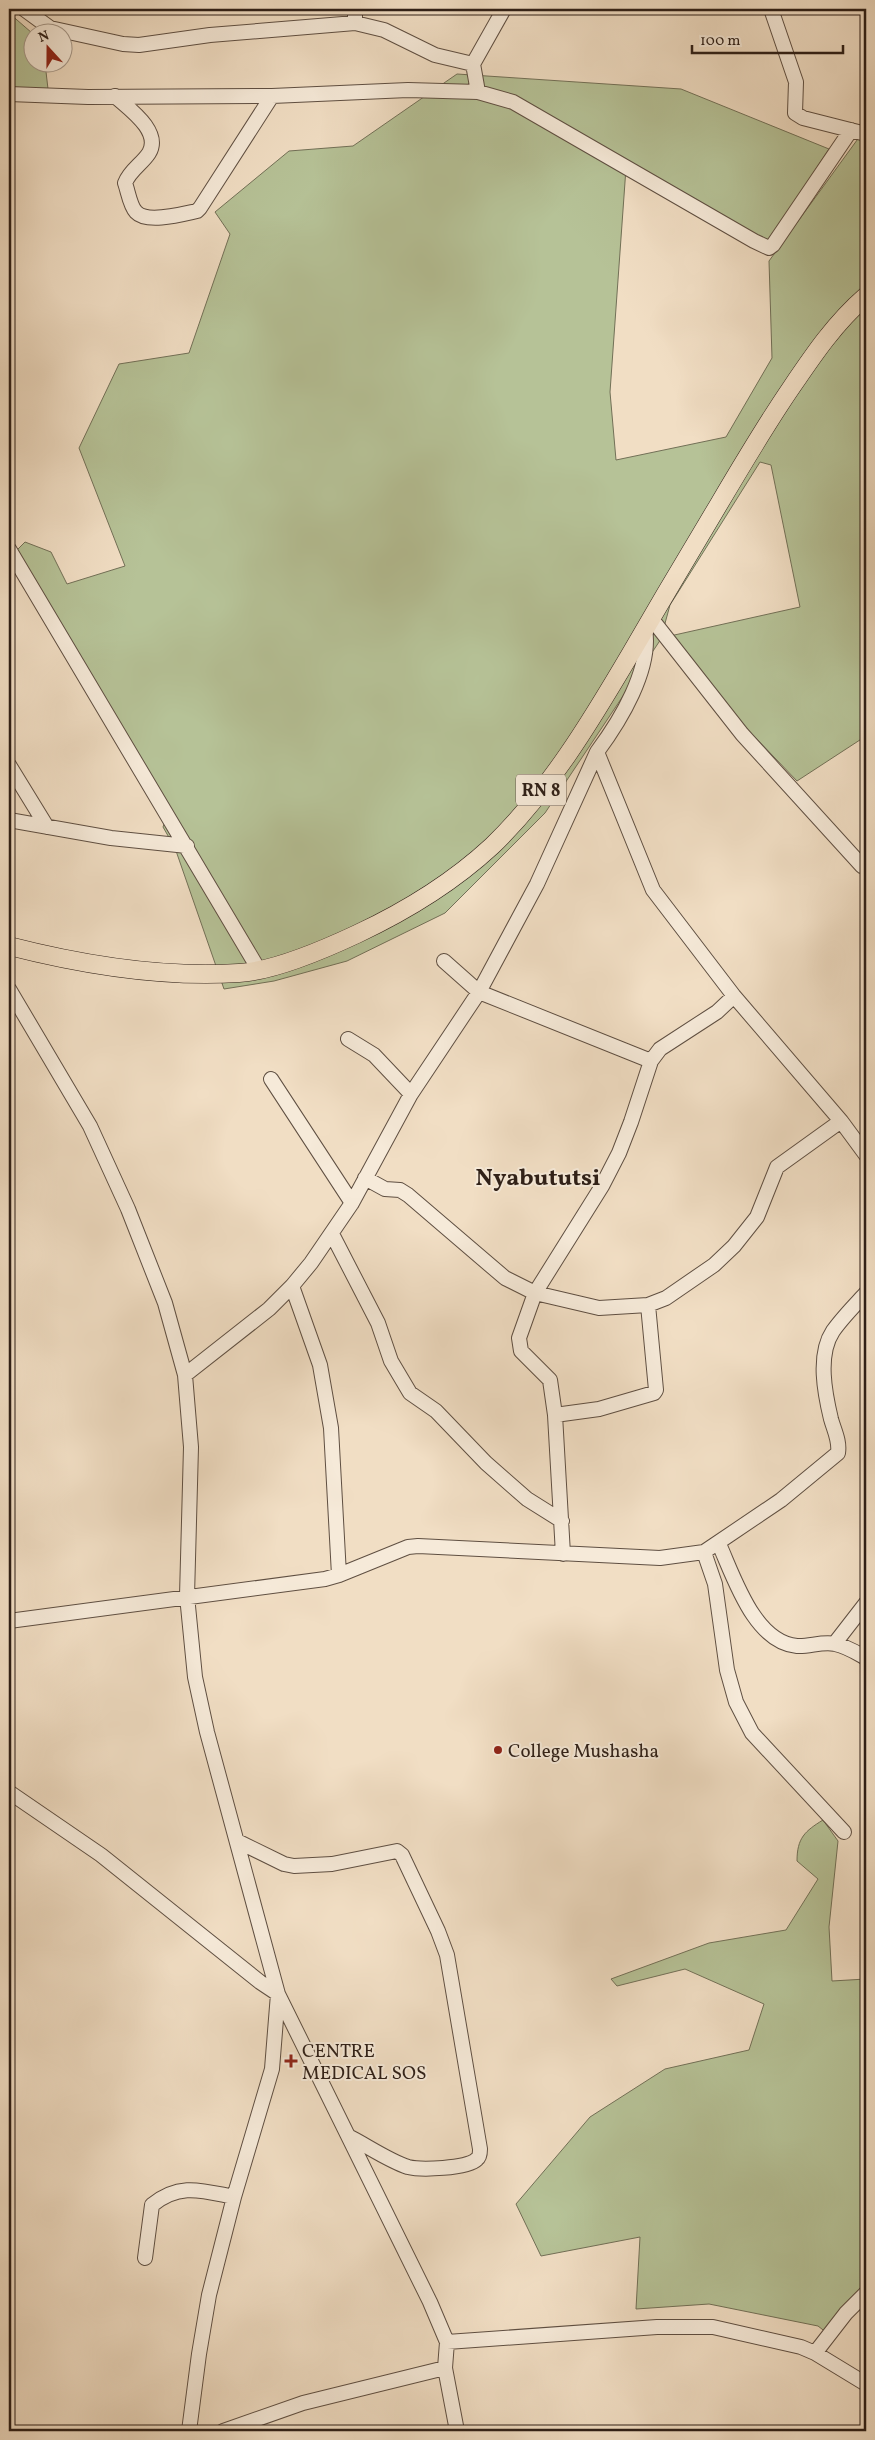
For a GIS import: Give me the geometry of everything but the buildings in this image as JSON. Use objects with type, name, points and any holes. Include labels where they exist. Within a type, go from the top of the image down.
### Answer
[{"type":"main road","name":"RN 8","points":[[9,946],[104,967],[176,972],[240,973],[259,970],[326,949],[394,917],[433,893],[491,847],[527,808],[564,759],[596,712],[762,431],[825,337],[866,296]]},
{"type":"street","points":[[24,9],[50,28],[123,44],[139,45],[355,16],[435,55],[473,64]]},
{"type":"street","points":[[478,92],[473,64],[504,9]]},
{"type":"street","points":[[771,9],[796,82],[795,113],[803,118],[866,134]]},
{"type":"street","points":[[9,94],[272,96],[408,90],[478,92],[513,102],[769,248],[774,245],[851,130]]},
{"type":"street","points":[[115,96],[142,122],[150,135],[152,143],[149,153],[130,173],[125,183],[135,211],[143,216],[162,217],[200,208],[272,96]]},
{"type":"street","points":[[9,549],[259,970]]},
{"type":"street","points":[[185,1375],[269,1309],[292,1286],[332,1234],[352,1203],[411,1094],[478,992],[537,884],[597,752],[612,731],[639,677],[646,651],[648,624]]},
{"type":"street","points":[[648,624],[742,734],[862,866]]},
{"type":"street","points":[[597,752],[653,890],[734,996],[841,1121],[866,1155]]},
{"type":"street","points":[[9,765],[47,827]]},
{"type":"street","points":[[9,820],[111,838],[187,846]]},
{"type":"street","points":[[444,961],[478,992],[651,1061]]},
{"type":"street","points":[[9,990],[90,1126],[128,1209],[165,1303],[185,1375],[191,1447],[187,1596],[195,1677],[207,1732],[278,1994],[430,2302],[447,2342],[445,2368],[457,2431]]},
{"type":"street","points":[[563,1554],[555,1414],[550,1380],[521,1351],[519,1338],[535,1293],[602,1186],[631,1122],[651,1061],[660,1049],[716,1012],[734,996]]},
{"type":"street","points":[[348,1039],[374,1055],[411,1094]]},
{"type":"street","points":[[271,1079],[352,1203]]},
{"type":"street","points":[[365,1178],[385,1189],[400,1190],[408,1195],[505,1278],[535,1293],[599,1308],[648,1305],[666,1298],[714,1265],[734,1246],[757,1217],[777,1167],[841,1121]]},
{"type":"street","points":[[332,1234],[378,1323],[391,1361],[410,1393],[436,1411],[486,1463],[528,1499],[562,1521]]},
{"type":"street","points":[[292,1286],[320,1365],[331,1428],[334,1448],[339,1576]]},
{"type":"street","points":[[9,1621],[339,1576],[408,1547],[418,1546],[660,1558],[704,1552],[781,1500],[838,1453],[838,1441],[831,1420],[825,1385],[825,1358],[833,1331],[866,1293]]},
{"type":"street","points":[[555,1414],[599,1409],[654,1393],[656,1390],[648,1305]]},
{"type":"street","points":[[718,1544],[741,1594],[765,1630],[786,1644],[799,1646],[834,1643],[866,1658]]},
{"type":"street","points":[[704,1552],[715,1584],[727,1670],[742,1716],[752,1733],[844,1832]]},
{"type":"street","points":[[834,1643],[866,1603]]},
{"type":"street","points":[[9,1792],[101,1855],[260,1982],[278,1994]]},
{"type":"street","points":[[237,1841],[284,1864],[294,1866],[332,1864],[397,1851],[402,1855],[438,1931],[448,1961],[480,2148],[478,2158],[475,2161],[450,2167],[423,2168],[407,2166],[348,2136]]},
{"type":"street","points":[[189,2431],[198,2354],[209,2295],[234,2197],[272,2069],[278,1994]]},
{"type":"street","points":[[145,2258],[152,2205],[160,2198],[174,2192],[191,2189],[234,2197]]},
{"type":"street","points":[[815,2352],[846,2313],[866,2293]]},
{"type":"street","points":[[447,2342],[657,2326],[713,2327],[801,2347],[815,2352],[866,2384]]},
{"type":"street","points":[[223,2431],[303,2403],[445,2368]]},
{"type":"green space","points":[[9,13],[22,24],[22,72],[46,72],[48,89],[9,88]]},
{"type":"green space","points":[[457,74],[681,89],[829,149],[762,251],[626,168],[610,392],[616,460],[726,437],[772,358],[769,261],[860,136],[866,138],[866,736],[797,781],[661,639],[545,813],[445,913],[347,961],[274,981],[224,989],[175,848],[163,827],[170,808],[16,551],[25,542],[51,552],[67,584],[125,566],[79,448],[119,364],[189,353],[230,234],[215,212],[289,151],[353,146]],"holes":[[[760,462],[771,465],[800,607],[661,638],[670,605]]]},
{"type":"green space","points":[[823,1820],[838,1841],[829,1927],[832,1981],[866,1979],[866,2290],[827,2333],[818,2326],[709,2304],[636,2309],[640,2237],[541,2256],[516,2204],[590,2117],[665,2069],[749,2050],[764,2004],[685,1969],[617,1986],[611,1979],[709,1943],[786,1930],[818,1879],[797,1861],[800,1841],[811,1828]]},
{"type":"place","name":"College Mushasha","points":[[498,1750]]},
{"type":"place","name":"CENTRE MEDICAL SOS","points":[[291,2061]]},
{"type":"district","name":"Nyabututsi","points":[[538,1177]]}]
